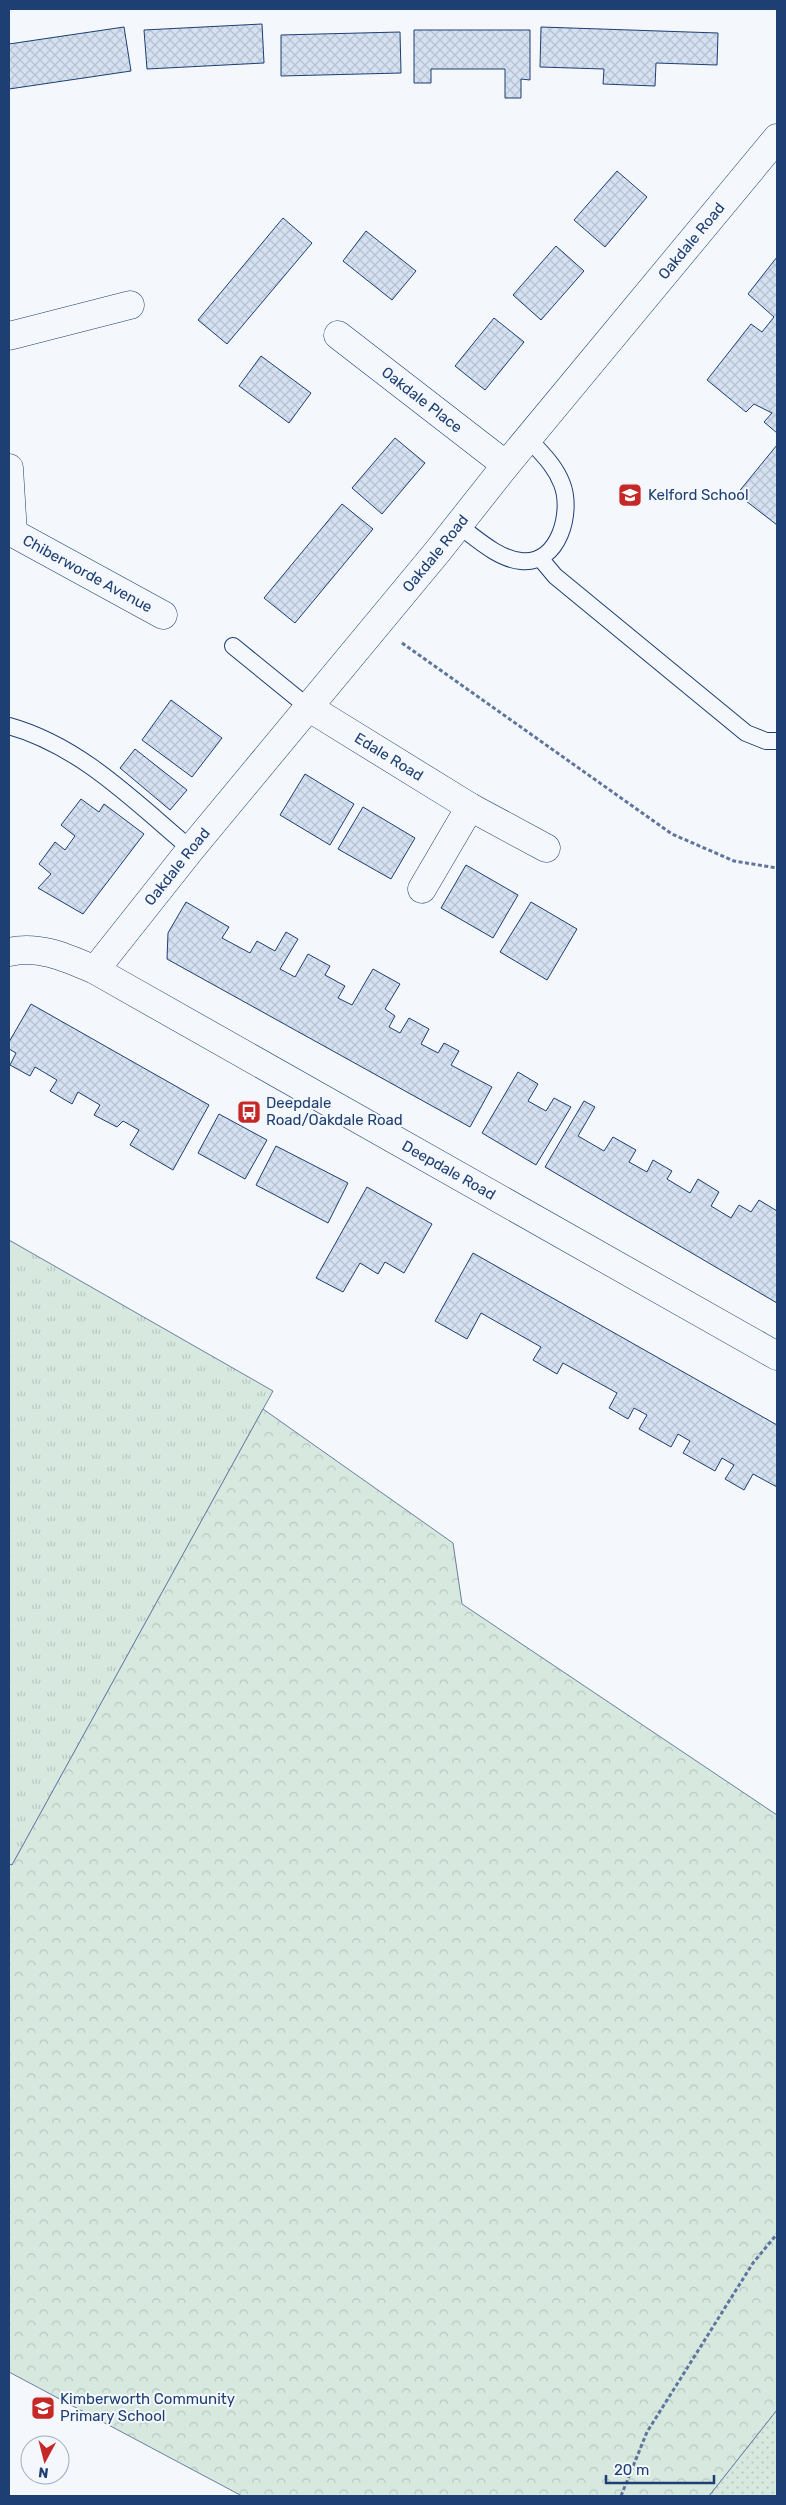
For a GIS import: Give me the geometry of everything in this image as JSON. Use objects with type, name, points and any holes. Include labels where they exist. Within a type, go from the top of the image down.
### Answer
[{"type":"street","name":"Oakdale Road","points":[[95,970],[191,849],[777,138]]},
{"type":"street","points":[[9,336],[130,305]]},
{"type":"street","name":"Oakdale Place","points":[[338,335],[506,465]]},
{"type":"street","name":"Chiberworde Avenue","points":[[9,468],[11,534],[163,615]]},
{"type":"street","name":"Edale Road","points":[[308,707],[470,806],[546,848]]},
{"type":"street","points":[[422,889],[470,806]]},
{"type":"street","name":"Deepdale Road","points":[[9,952],[38,950],[56,954],[95,970],[777,1356]]},
{"type":"lane","points":[[458,525],[500,554],[521,561],[540,558],[558,541],[565,514],[563,486],[554,466],[528,438]]},
{"type":"lane","points":[[540,558],[555,576],[746,732],[766,741],[777,741]]},
{"type":"lane","points":[[233,646],[308,707]]},
{"type":"lane","points":[[9,726],[32,732],[71,751],[114,783],[191,849]]},
{"type":"path","points":[[377,624],[672,834],[734,861],[777,868]]},
{"type":"path","points":[[622,2496],[647,2432],[753,2263],[777,2234]]},
{"type":"green space","points":[[9,1240],[273,1391],[12,1865],[9,1864]]},
{"type":"green space","points":[[263,1409],[453,1543],[462,1604],[777,1815],[777,2410],[709,2496],[242,2496],[9,2372],[9,1864],[12,1865]]},
{"type":"green space","points":[[777,2410],[777,2496],[709,2496]]},
{"type":"building","points":[[262,24],[264,63],[147,69],[144,30]]},
{"type":"building","points":[[124,27],[131,71],[9,89],[9,44]]},
{"type":"building","points":[[541,27],[718,33],[717,65],[656,63],[655,86],[603,84],[604,69],[540,67]]},
{"type":"building","points":[[414,30],[530,30],[530,80],[521,79],[521,98],[505,98],[505,69],[431,69],[431,83],[414,83]]},
{"type":"building","points":[[400,32],[401,73],[281,76],[281,35]]},
{"type":"building","points":[[617,171],[647,197],[605,247],[574,220]]},
{"type":"building","points":[[283,218],[312,243],[227,344],[198,320]]},
{"type":"building","points":[[366,231],[416,271],[392,300],[343,261]]},
{"type":"building","points":[[556,246],[584,271],[541,320],[513,295]]},
{"type":"building","points":[[777,257],[777,433],[764,422],[772,413],[754,404],[746,412],[707,380],[751,324],[762,332],[774,317],[748,294]]},
{"type":"building","points":[[494,318],[524,342],[485,390],[455,366]]},
{"type":"building","points":[[261,356],[311,393],[289,423],[239,386]]},
{"type":"building","points":[[395,438],[425,463],[382,514],[352,488]]},
{"type":"building","points":[[777,445],[777,525],[737,494]]},
{"type":"building","points":[[342,504],[373,529],[295,623],[264,598]]},
{"type":"building","points":[[171,700],[222,738],[192,777],[142,740]]},
{"type":"building","points":[[135,749],[187,790],[170,810],[120,768]]},
{"type":"building","points":[[305,774],[354,804],[330,845],[280,815]]},
{"type":"building","points":[[81,799],[99,812],[104,804],[144,834],[83,914],[38,888],[51,874],[39,864],[55,842],[65,850],[75,836],[61,825]]},
{"type":"building","points":[[363,807],[415,838],[391,879],[338,849]]},
{"type":"building","points":[[466,865],[518,895],[493,938],[441,908]]},
{"type":"building","points":[[186,902],[229,927],[222,938],[250,953],[257,941],[275,951],[286,932],[298,939],[280,969],[295,977],[308,954],[330,966],[325,975],[345,986],[338,998],[352,1005],[373,969],[400,984],[385,1009],[395,1016],[389,1027],[400,1033],[409,1018],[429,1029],[421,1044],[438,1053],[444,1043],[459,1051],[451,1065],[492,1087],[470,1127],[167,959],[168,933]]},
{"type":"building","points":[[531,902],[577,929],[547,980],[500,952]]},
{"type":"building","points":[[31,1004],[209,1105],[173,1170],[130,1145],[139,1130],[123,1121],[117,1127],[94,1115],[100,1105],[78,1092],[72,1104],[50,1091],[57,1080],[35,1067],[30,1076],[10,1065],[16,1053],[9,1049],[9,1042]]},
{"type":"building","points":[[518,1072],[538,1084],[528,1101],[546,1111],[554,1098],[571,1107],[536,1165],[482,1133]]},
{"type":"building","points":[[584,1101],[595,1107],[578,1136],[604,1151],[613,1137],[636,1150],[629,1162],[647,1172],[653,1160],[672,1171],[667,1179],[690,1193],[698,1179],[719,1192],[711,1206],[731,1218],[739,1205],[751,1212],[759,1200],[777,1211],[777,1303],[545,1167]]},
{"type":"building","points":[[219,1114],[267,1140],[245,1179],[198,1153]]},
{"type":"building","points":[[276,1146],[348,1183],[328,1223],[256,1185]]},
{"type":"building","points":[[367,1187],[432,1224],[404,1273],[385,1262],[378,1274],[360,1263],[343,1292],[316,1278]]},
{"type":"building","points":[[473,1253],[777,1425],[777,1487],[753,1474],[744,1490],[725,1479],[734,1465],[722,1458],[715,1471],[683,1453],[690,1441],[678,1434],[671,1447],[639,1429],[647,1415],[634,1408],[628,1419],[609,1408],[617,1393],[563,1363],[557,1374],[533,1360],[541,1347],[481,1313],[467,1339],[435,1321]]},
{"type":"place","name":"Kelford School","points":[[630,495]]},
{"type":"place","name":"Deepdale Road/Oakdale Road","points":[[249,1112]]},
{"type":"place","name":"Kimberworth Community Primary School","points":[[43,2408]]}]
